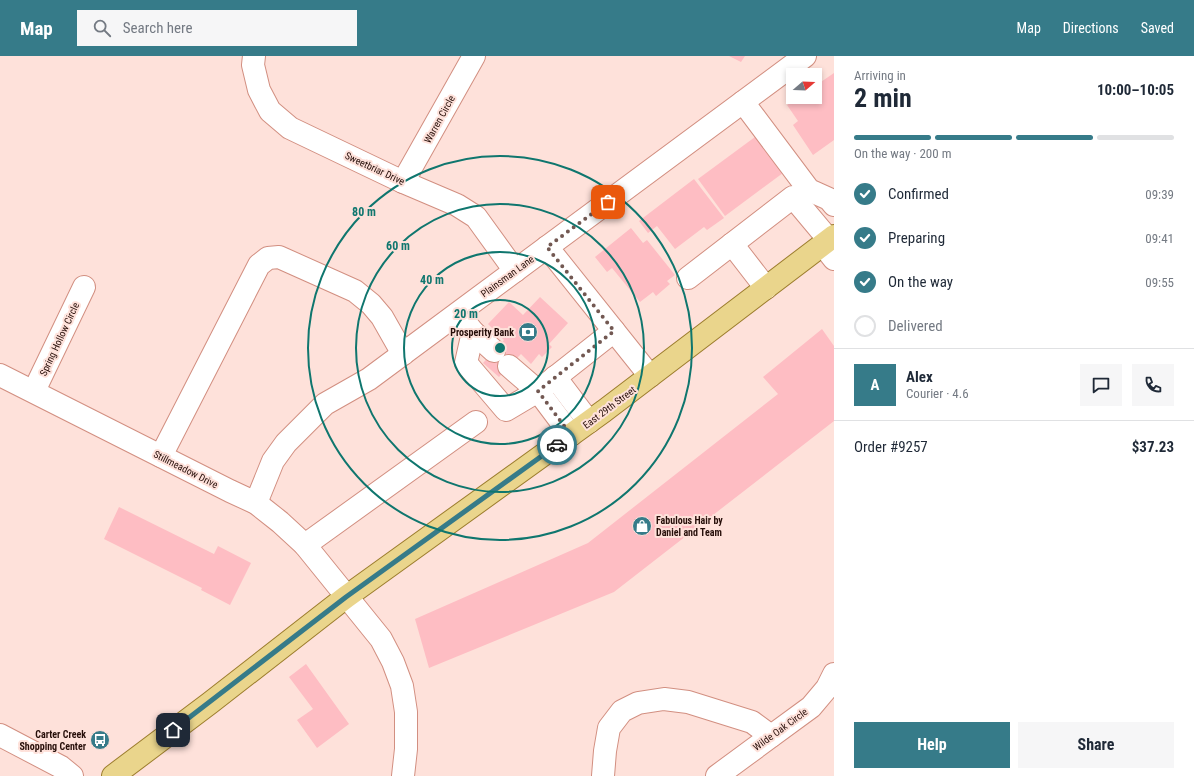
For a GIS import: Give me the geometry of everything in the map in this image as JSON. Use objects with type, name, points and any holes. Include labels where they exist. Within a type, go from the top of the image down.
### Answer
[{"type":"main road","name":"East 29th Street","points":[[113,776],[210,703],[346,597],[589,422],[766,288],[830,245]]},
{"type":"street","name":"Sweetbriar Drive","points":[[254,56],[253,65],[259,90],[270,111],[290,128],[403,182],[457,204],[476,217],[515,271]]},
{"type":"street","name":"Warren Circle","points":[[403,182],[474,56]]},
{"type":"street","name":"Plainsman Lane","points":[[256,503],[273,461],[286,443],[326,404],[369,379],[805,56]]},
{"type":"street","points":[[743,102],[809,190],[829,199],[834,204]]},
{"type":"street","points":[[688,278],[793,197],[830,245]]},
{"type":"street","points":[[732,244],[766,288]]},
{"type":"street","points":[[547,247],[650,376]]},
{"type":"street","points":[[161,456],[259,265],[268,258],[279,257],[355,291],[371,304],[382,317],[403,354]]},
{"type":"street","name":"Spring Hollow Circle","points":[[34,391],[84,287]]},
{"type":"street","points":[[457,313],[494,351]]},
{"type":"street","points":[[474,332],[466,363],[506,410],[538,391],[614,331]]},
{"type":"street","points":[[510,366],[538,391],[571,435]]},
{"type":"street","name":"Stillmeadow Drive","points":[[0,375],[256,503],[305,544],[381,640],[393,662],[402,686],[406,712],[406,749],[403,776]]},
{"type":"street","points":[[555,377],[589,422]]},
{"type":"street","points":[[305,544],[476,422]]},
{"type":"street","name":"Wilde Oak Circle","points":[[717,776],[811,707],[827,688],[834,674]]},
{"type":"street","points":[[603,776],[605,750],[609,728],[622,711],[638,703],[664,699],[688,702],[752,722],[771,736]]},
{"type":"street","points":[[0,735],[61,767],[72,776]]},
{"type":"building","points":[[729,56],[745,56],[741,62]]},
{"type":"building","points":[[834,73],[834,140],[813,155],[793,125],[798,121],[787,105],[822,104],[822,81]]},
{"type":"building","points":[[755,137],[783,173],[725,216],[698,179]]},
{"type":"building","points":[[694,179],[724,218],[707,230],[704,227],[675,249],[657,226],[648,233],[639,221]]},
{"type":"building","points":[[631,228],[643,243],[647,240],[675,275],[667,281],[670,284],[656,296],[653,292],[640,302],[612,268],[607,272],[595,257]]},
{"type":"building","name":"Prosperity Bank","points":[[540,297],[568,323],[549,344],[552,347],[542,357],[539,354],[531,364],[521,354],[499,377],[483,363],[504,340],[488,324],[509,302],[523,315]]},
{"type":"building","points":[[822,329],[834,346],[834,421],[614,592],[429,668],[415,619],[588,543],[778,394],[763,377]]},
{"type":"building","points":[[119,507],[214,554],[218,546],[251,563],[230,605],[201,590],[202,588],[104,539]]},
{"type":"building","points":[[306,664],[349,724],[317,748],[297,720],[313,709],[289,677]]},
{"type":"way so far","points":[[557,445],[571,435],[538,391],[614,331],[547,247],[608,202]]},
{"type":"place","name":"Prosperity Bank","points":[[528,332]]},
{"type":"place","name":"Fabulous Hair by Daniel and Team","points":[[642,526]]},
{"type":"place","name":"Carter Creek Shopping Center","points":[[100,740]]},
{"type":"route","points":[[173,730],[346,597],[557,445]]}]
